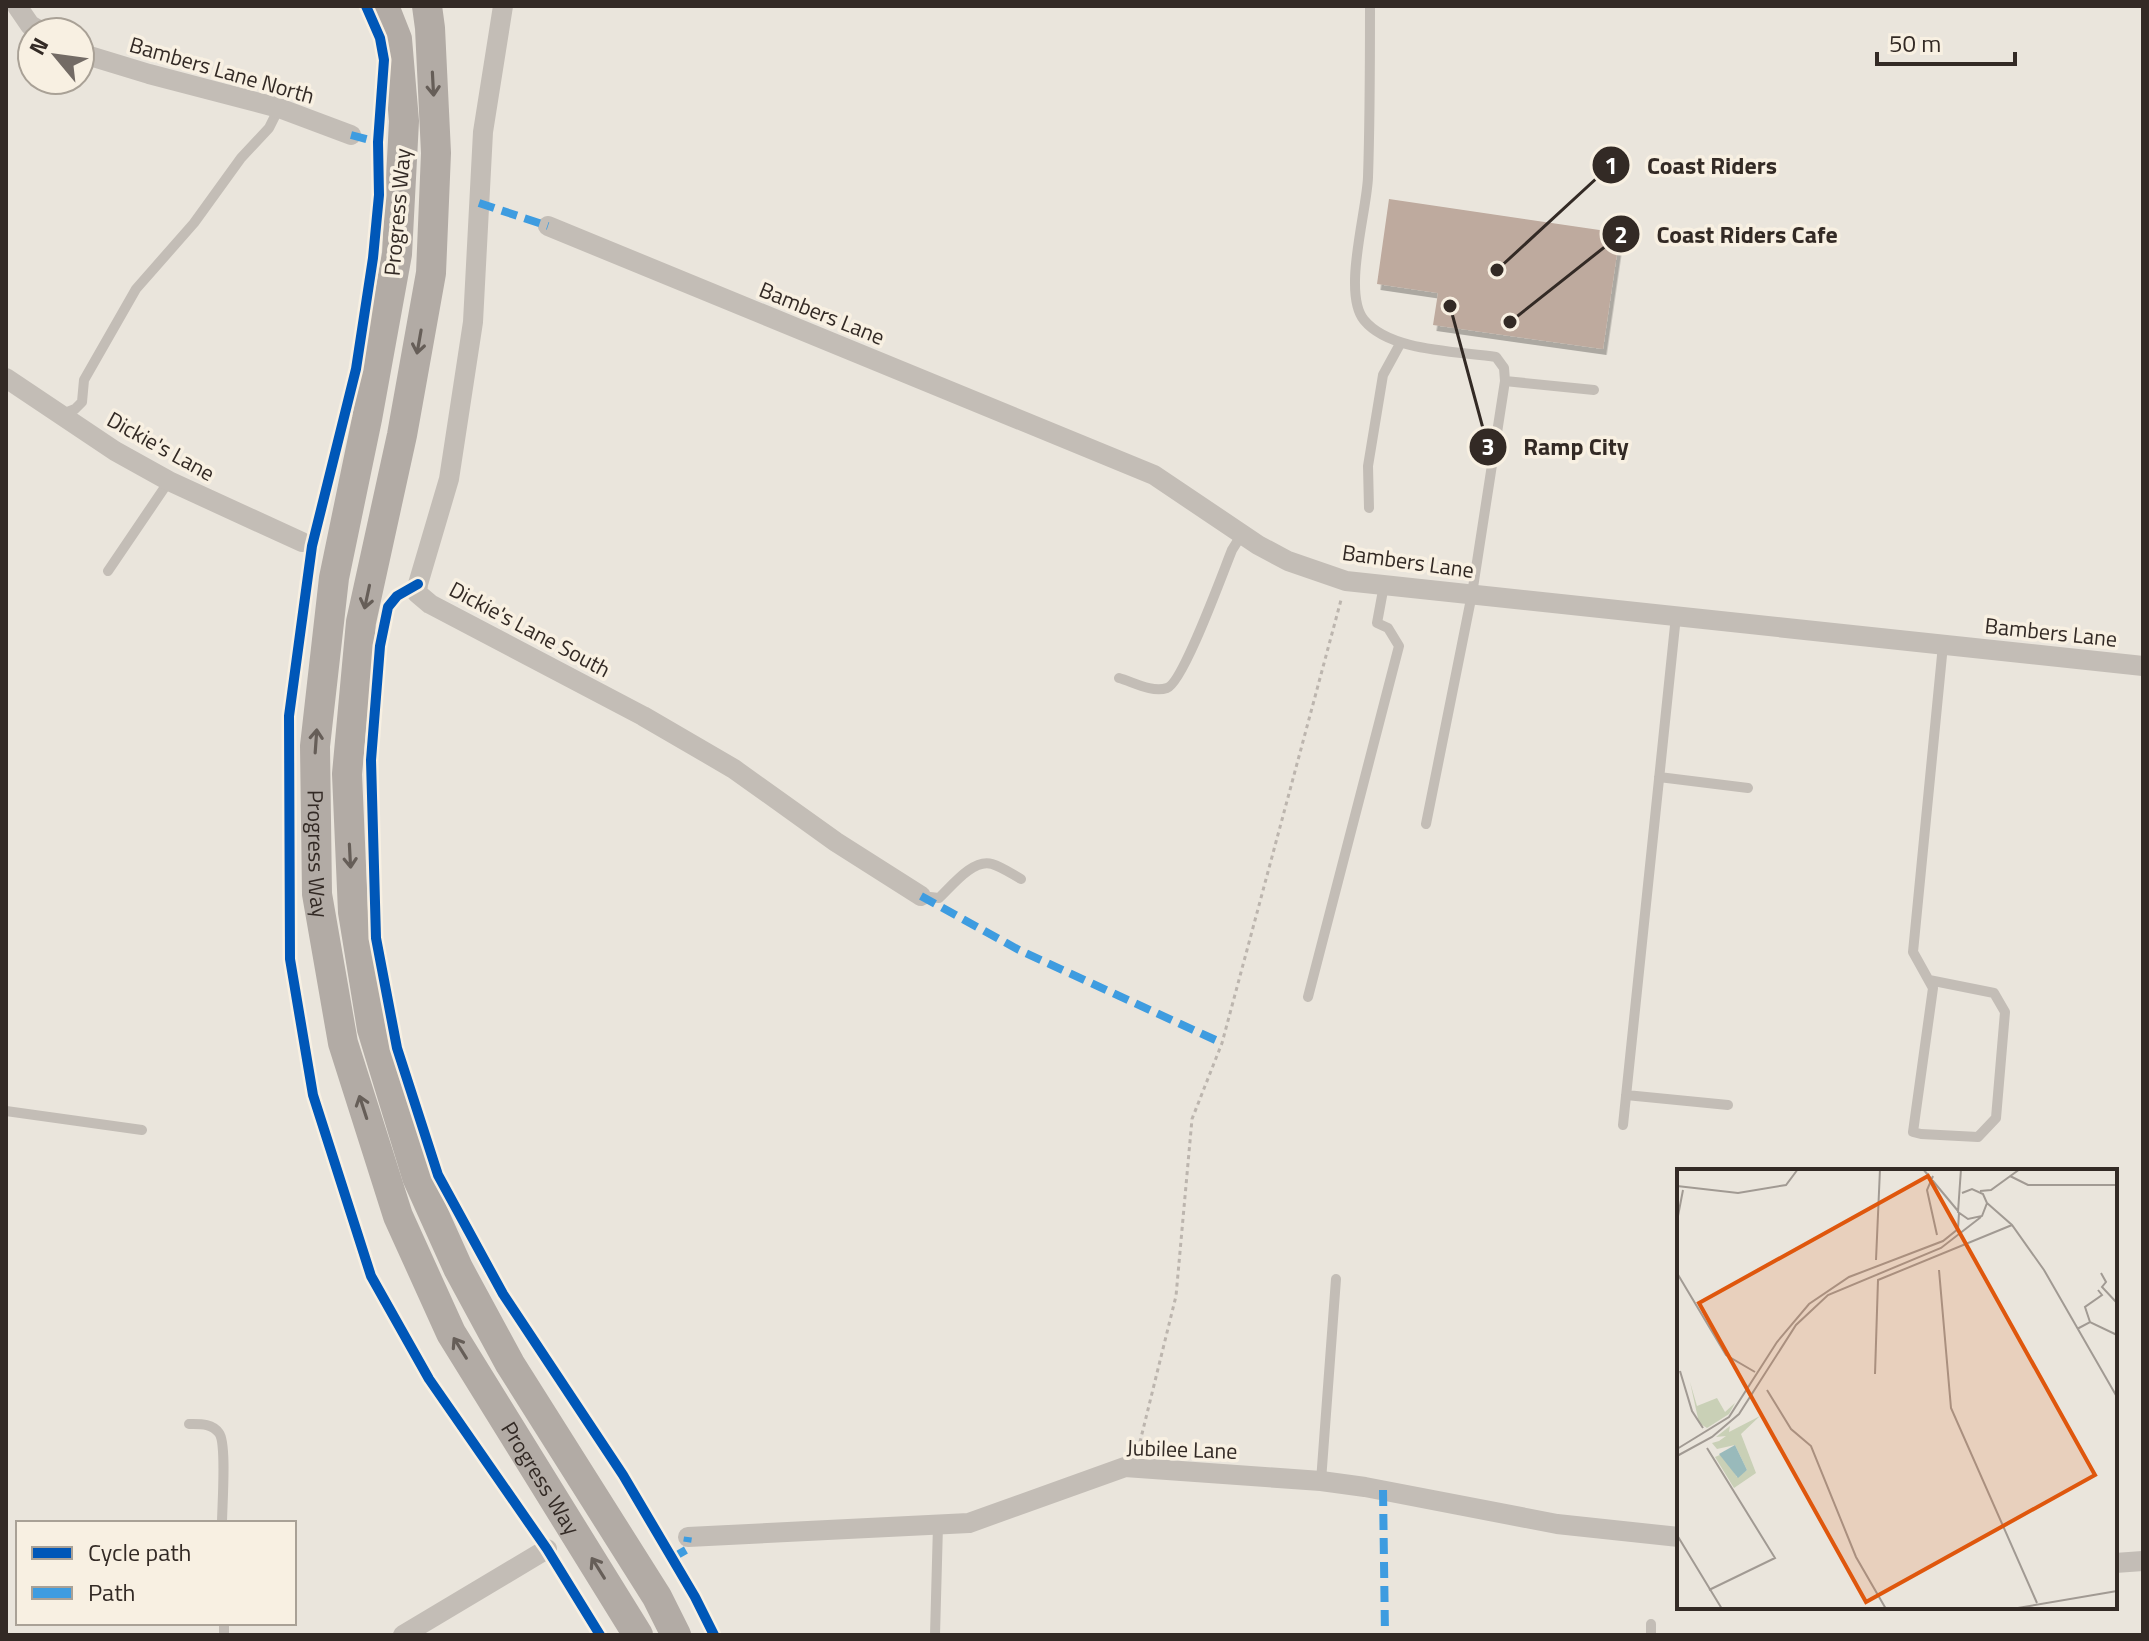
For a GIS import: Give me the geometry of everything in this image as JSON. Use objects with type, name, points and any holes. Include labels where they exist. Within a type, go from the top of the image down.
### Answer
[{"type":"main road","name":"Progress Way","points":[[384,6],[397,39],[404,109],[397,254],[334,578],[315,746],[317,894],[343,1043],[398,1216],[451,1333],[638,1635]]},
{"type":"main road","name":"Progress Way","points":[[427,6],[436,153],[431,273],[402,435],[361,622],[347,774],[353,912],[372,1029],[417,1177],[458,1268],[510,1364],[657,1597],[676,1635]]},
{"type":"street","name":"Dickie's Lane South","points":[[503,6],[483,132],[473,322],[449,479],[417,593],[430,604],[643,716],[734,769],[836,842],[921,896]]},
{"type":"street","name":"Bambers Lane North","points":[[96,58],[279,108],[351,135]]},
{"type":"street","name":"Bambers Lane","points":[[548,226],[1154,475],[1288,561],[1346,581],[2143,666]]},
{"type":"street","name":"Dickie's Lane","points":[[6,378],[115,451],[169,481],[302,542]]},
{"type":"street","name":"Jubilee Lane","points":[[688,1537],[969,1523],[1125,1467],[1321,1481],[1557,1524],[1677,1537]]},
{"type":"street","points":[[403,1635],[547,1549]]},
{"type":"street","points":[[2117,1563],[2143,1561]]},
{"type":"lane","points":[[1370,6],[1368,181],[1357,248],[1357,309],[1375,330],[1400,344],[1496,357],[1504,368],[1505,381],[1472,594],[1426,824]]},
{"type":"lane","points":[[60,415],[75,409],[82,402],[84,380],[136,289],[194,223],[241,158],[269,128],[279,108]]},
{"type":"lane","points":[[1369,508],[1368,466],[1383,375],[1400,344]]},
{"type":"lane","points":[[1505,381],[1594,390]]},
{"type":"lane","points":[[108,571],[169,481]]},
{"type":"lane","points":[[1119,678],[1153,689],[1174,685],[1232,550],[1242,534]]},
{"type":"lane","points":[[1308,997],[1399,646],[1388,628],[1377,623],[1384,585]]},
{"type":"lane","points":[[1623,1125],[1676,616]]},
{"type":"lane","points":[[1929,980],[1994,993],[2005,1012],[1996,1118],[1978,1137],[1913,1132],[1933,988],[1913,952],[1943,645]]},
{"type":"lane","points":[[1659,777],[1748,788]]},
{"type":"lane","points":[[921,896],[939,898],[964,875],[984,863],[1021,879]]},
{"type":"lane","points":[[1626,1095],[1728,1105]]},
{"type":"lane","points":[[6,1111],[142,1130]]},
{"type":"lane","points":[[1321,1481],[1336,1279]]},
{"type":"lane","points":[[189,1424],[206,1424],[220,1434],[223,1442],[222,1521]]},
{"type":"lane","points":[[935,1635],[938,1525]]},
{"type":"path","points":[[1134,1467],[1176,1296],[1192,1119],[1222,1043],[1346,581]]},
{"type":"building","points":[[1389,199],[1620,233],[1603,349],[1433,325],[1438,293],[1377,284]]},
{"type":"marked path","points":[[351,135],[378,142]]},
{"type":"marked path","points":[[479,203],[548,226]]},
{"type":"marked path","points":[[921,896],[1019,950],[1222,1043]]},
{"type":"marked path","points":[[1383,1490],[1385,1635]]},
{"type":"marked path","points":[[672,1558],[686,1550],[688,1537]]},
{"type":"cycle path","points":[[366,6],[380,38],[384,60],[378,142],[379,195],[356,369],[312,546],[289,716],[290,959],[313,1095],[371,1276],[429,1379],[547,1549],[600,1635]]},
{"type":"cycle path","points":[[418,584],[397,596],[388,607],[380,646],[371,760],[376,938],[397,1048],[438,1175],[503,1294],[623,1475],[714,1635]]},
{"type":"place","name":"Coast Riders","points":[[1497,270]]},
{"type":"place","name":"Ramp City","points":[[1450,306]]},
{"type":"place","name":"Coast Riders Cafe","points":[[1510,322]]}]
